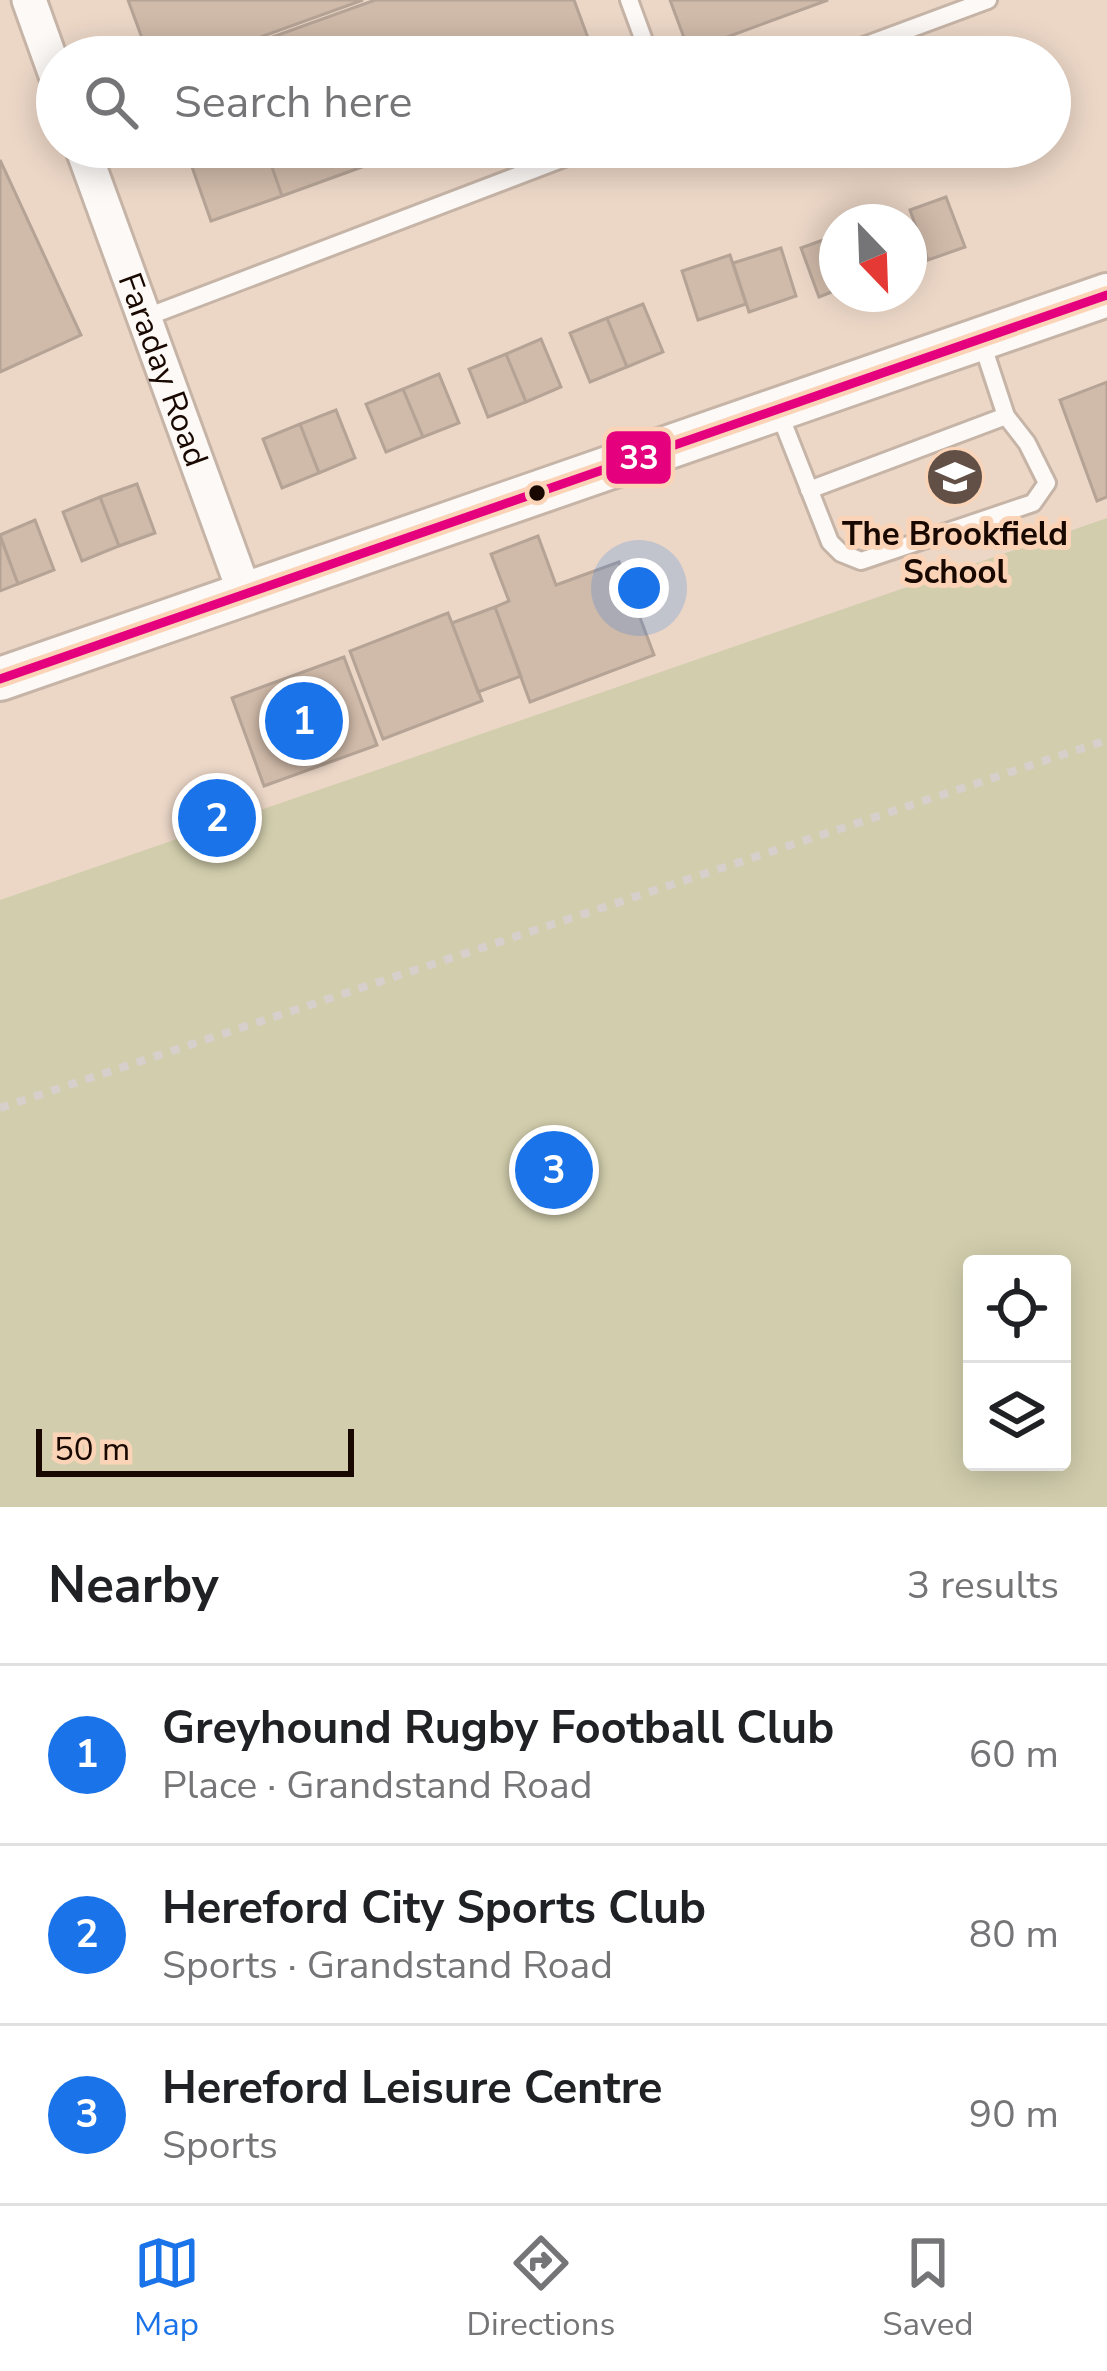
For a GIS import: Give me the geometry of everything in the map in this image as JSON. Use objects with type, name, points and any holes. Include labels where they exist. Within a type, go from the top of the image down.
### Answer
[{"type":"street","points":[[38,2],[46,36]]},
{"type":"street","name":"Faraday Road","points":[[90,168],[245,594]]},
{"type":"street","points":[[0,680],[1107,295]]},
{"type":"lane","points":[[629,0],[642,36]]},
{"type":"lane","points":[[891,36],[988,0]]},
{"type":"lane","points":[[144,318],[538,168]]},
{"type":"lane","points":[[778,410],[830,542],[841,553],[861,561],[1034,502],[1047,483],[1027,443],[1006,416],[980,339]]},
{"type":"lane","points":[[809,490],[1006,416]]},
{"type":"path","points":[[0,1108],[1107,740]]},
{"type":"shaded area","points":[[1107,518],[1107,1507],[0,1507],[0,900]]},
{"type":"building","points":[[128,0],[363,0],[263,36],[141,36]]},
{"type":"building","points":[[375,0],[574,0],[587,36],[275,36]]},
{"type":"building","points":[[670,0],[828,0],[730,36],[683,36]]},
{"type":"building","points":[[0,160],[81,335],[0,372]]},
{"type":"building","points":[[192,168],[272,168],[282,196],[211,221]]},
{"type":"building","points":[[272,168],[359,168],[282,196]]},
{"type":"building","points":[[946,197],[965,247],[928,260],[927,204]]},
{"type":"building","points":[[819,242],[819,297],[801,248]]},
{"type":"building","points":[[781,248],[796,296],[749,312],[733,263]]},
{"type":"building","points":[[730,255],[746,304],[698,320],[682,271]]},
{"type":"building","points":[[643,304],[663,352],[627,367],[607,318]]},
{"type":"building","points":[[607,318],[627,367],[590,382],[570,333]]},
{"type":"building","points":[[541,339],[561,387],[526,402],[506,354]]},
{"type":"building","points":[[506,354],[526,402],[488,417],[469,369]]},
{"type":"building","points":[[439,374],[459,423],[423,437],[403,389]]},
{"type":"building","points":[[1107,382],[1107,497],[1097,501],[1060,400]]},
{"type":"building","points":[[403,389],[423,437],[386,452],[366,404]]},
{"type":"building","points":[[336,410],[355,458],[319,473],[300,424]]},
{"type":"building","points":[[300,424],[319,473],[282,488],[263,439]]},
{"type":"building","points":[[137,484],[155,533],[119,546],[100,497]]},
{"type":"building","points":[[100,497],[119,546],[82,561],[63,512]]},
{"type":"building","points":[[35,520],[54,570],[18,584],[0,535]]},
{"type":"building","points":[[0,536],[18,584],[0,591]]},
{"type":"building","points":[[538,536],[556,585],[619,562],[654,655],[530,702],[495,607],[509,601],[491,554]]},
{"type":"building","points":[[495,607],[521,676],[478,692],[452,623]]},
{"type":"building","points":[[448,613],[482,701],[383,739],[350,651]]},
{"type":"building","points":[[344,657],[377,745],[264,786],[232,698]]},
{"type":"transit line","name":"33","points":[[0,679],[1107,295]]},
{"type":"place","name":"The Brookfield School","points":[[955,477]]},
{"type":"place","name":"Greyhound Rugby Football Club","points":[[304,721]]},
{"type":"place","name":"Hereford City Sports Club","points":[[217,818]]},
{"type":"place","name":"Hereford Leisure Centre","points":[[554,1170]]}]
